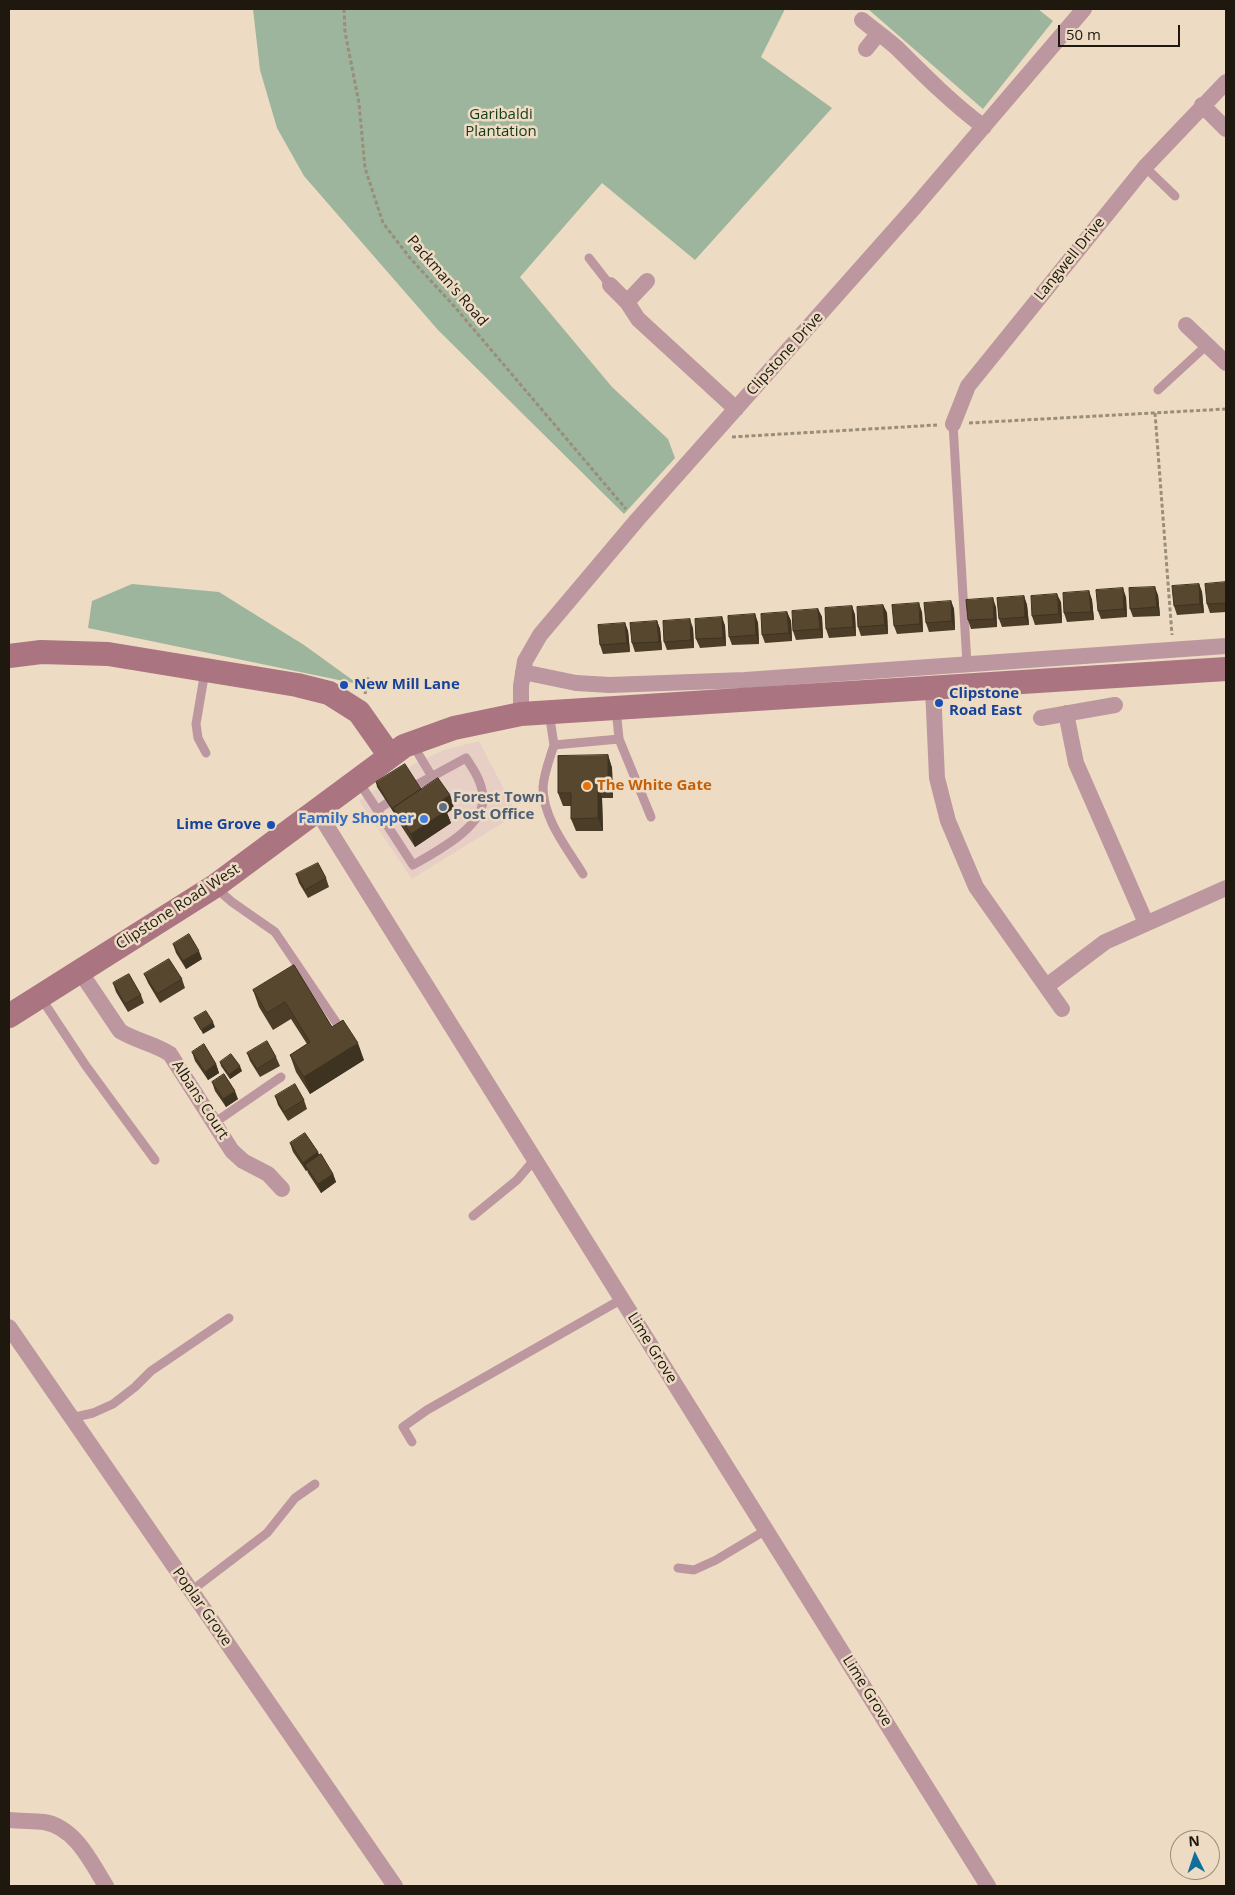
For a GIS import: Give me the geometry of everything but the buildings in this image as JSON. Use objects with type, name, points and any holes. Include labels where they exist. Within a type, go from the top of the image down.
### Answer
[{"type":"main road","points":[[9,656],[42,652],[108,654],[297,685],[328,693],[359,712],[390,756],[412,743],[454,728],[521,714],[1226,670]]},
{"type":"main road","name":"Clipstone Road West","points":[[9,1016],[79,970],[215,886],[316,809],[390,756]]},
{"type":"street","name":"Clipstone Drive","points":[[521,714],[525,661],[540,635],[637,520],[914,208],[1084,9]]},
{"type":"street","points":[[862,20],[897,48],[957,107],[984,127]]},
{"type":"street","points":[[866,49],[878,34]]},
{"type":"street","name":"Langwell Drive","points":[[953,424],[968,386],[1145,167],[1202,105],[1226,82]]},
{"type":"street","points":[[1202,105],[1226,129]]},
{"type":"street","points":[[627,302],[647,282]]},
{"type":"street","points":[[610,285],[627,302],[638,319],[736,409]]},
{"type":"street","points":[[1186,325],[1226,364]]},
{"type":"street","points":[[523,672],[576,683],[610,685],[745,680],[1226,646]]},
{"type":"street","points":[[933,688],[937,778],[948,821],[976,886],[1048,986],[1062,1009]]},
{"type":"street","points":[[1041,718],[1115,705]]},
{"type":"street","points":[[1066,714],[1074,756],[1146,922]]},
{"type":"street","name":"Lime Grove","points":[[316,809],[988,1886]]},
{"type":"street","points":[[1048,986],[1105,942],[1146,922],[1226,888]]},
{"type":"street","name":"Albans Court","points":[[79,970],[120,1031],[130,1037],[159,1047],[170,1054],[232,1151],[243,1161],[268,1174],[282,1190]]},
{"type":"street","name":"Poplar Grove","points":[[9,1328],[394,1886]]},
{"type":"street","points":[[9,1820],[45,1822],[64,1829],[79,1844],[106,1886]]},
{"type":"lane","points":[[1145,167],[1175,196]]},
{"type":"lane","points":[[589,258],[610,285]]},
{"type":"lane","points":[[1158,390],[1207,345]]},
{"type":"lane","points":[[953,424],[967,664]]},
{"type":"lane","points":[[206,671],[196,724],[198,738],[206,752]]},
{"type":"lane","points":[[616,708],[619,739],[651,817]]},
{"type":"lane","points":[[550,712],[554,745],[543,786],[546,806],[554,828],[583,874]]},
{"type":"lane","points":[[554,745],[619,739]]},
{"type":"lane","points":[[412,743],[431,775]]},
{"type":"lane","points":[[357,780],[413,865],[455,839],[476,818],[482,810],[484,799],[482,786],[466,758],[431,775],[377,810]]},
{"type":"lane","points":[[215,886],[232,902],[275,932],[340,1028]]},
{"type":"lane","points":[[40,996],[86,1066],[155,1160]]},
{"type":"lane","points":[[214,1123],[281,1076]]},
{"type":"lane","points":[[473,1216],[517,1180],[535,1159]]},
{"type":"lane","points":[[412,1442],[404,1427],[427,1410],[622,1299]]},
{"type":"lane","points":[[71,1418],[92,1413],[113,1404],[136,1387],[151,1371],[228,1318]]},
{"type":"lane","points":[[191,1591],[267,1533],[295,1498],[315,1484]]},
{"type":"lane","points":[[678,1568],[694,1570],[716,1560],[766,1530]]},
{"type":"path","name":"Packman's Road","points":[[344,9],[345,32],[359,103],[365,168],[383,223],[410,258],[454,306],[613,495],[637,520]]},
{"type":"path","points":[[711,438],[1226,409]]},
{"type":"path","points":[[1155,413],[1173,650]]},
{"type":"shaded area","points":[[479,741],[517,814],[412,879],[359,801],[414,764],[444,750]]},
{"type":"green space","name":"Garibaldi Plantation","points":[[253,9],[785,9],[761,57],[832,108],[695,260],[602,183],[520,277],[612,387],[668,439],[675,458],[624,514],[438,330],[304,176],[277,128],[260,70]]},
{"type":"green space","points":[[868,9],[1038,9],[1053,21],[983,109]]},
{"type":"green space","points":[[132,584],[219,592],[304,645],[358,684],[88,628],[92,601]]},
{"type":"place","name":"New Mill Lane","points":[[344,685]]},
{"type":"place","name":"Clipstone Road East","points":[[939,703]]},
{"type":"place","name":"The White Gate","points":[[587,786]]},
{"type":"place","name":"Forest Town Post Office","points":[[443,807]]},
{"type":"place","name":"Family Shopper","points":[[424,819]]},
{"type":"place","name":"Lime Grove","points":[[271,825]]}]
